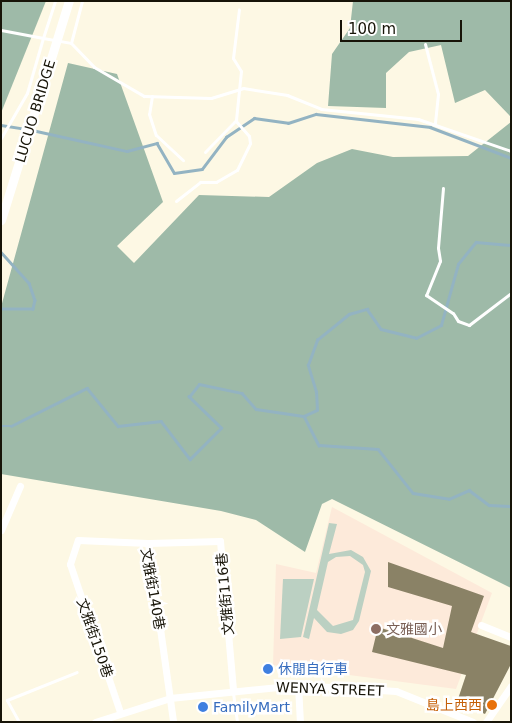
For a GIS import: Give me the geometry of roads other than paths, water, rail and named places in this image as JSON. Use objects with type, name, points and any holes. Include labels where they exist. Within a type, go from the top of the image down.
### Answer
[{"type":"street","name":"LUCUO BRIDGE","points":[[1,220],[69,1]]},
{"type":"street","points":[[1,530],[20,486]]},
{"type":"street","name":"文雅街140巷","points":[[70,564],[78,540],[148,543],[173,722]]},
{"type":"street","name":"文雅街116巷","points":[[148,543],[220,542],[233,689]]},
{"type":"street","name":"文雅街150巷","points":[[70,564],[120,712]]},
{"type":"street","points":[[481,625],[511,637]]},
{"type":"street","points":[[298,685],[300,722]]},
{"type":"street","name":"WENYA STREET","points":[[95,722],[120,712],[170,698],[233,689],[298,685],[396,691],[473,722]]},
{"type":"street","points":[[486,722],[511,686]]},
{"type":"lane","points":[[1,138],[27,93],[55,1]]},
{"type":"lane","points":[[71,43],[82,1]]},
{"type":"lane","points":[[176,201],[200,182],[216,182],[237,170],[250,143],[244,130],[237,122],[238,90],[241,71],[233,58],[239,9]]},
{"type":"lane","points":[[1,30],[71,43],[94,67],[144,96],[211,98],[238,90],[287,95],[321,108],[418,119],[511,151]]},
{"type":"lane","points":[[425,44],[438,94],[435,124]]},
{"type":"lane","points":[[152,96],[149,114],[156,135],[183,160]]},
{"type":"lane","points":[[205,152],[237,122]]},
{"type":"lane","points":[[444,188],[438,248],[440,261],[426,295],[450,311],[458,321],[470,325],[511,293]]},
{"type":"lane","points":[[19,722],[8,700],[77,672]]},
{"type":"lane","points":[[233,689],[237,722]]},
{"type":"waterway","points":[[32,130],[127,151],[157,143],[174,173],[202,169],[226,137],[254,118],[288,123],[316,114],[430,127],[511,158]]},
{"type":"waterway","points":[[1,125],[27,129]]},
{"type":"waterway","points":[[304,416],[317,410],[316,392],[308,365],[317,340],[349,314],[367,309],[381,329],[416,338],[441,325],[458,264],[476,242],[511,245]]},
{"type":"waterway","points":[[1,252],[29,283],[35,300],[33,309],[1,309]]},
{"type":"waterway","points":[[1,426],[11,426],[87,388],[118,426],[161,421],[190,459],[221,428],[189,397],[199,384],[242,393],[256,409],[304,416],[319,445],[378,449],[413,493],[449,499],[469,490],[489,505],[511,506]]},
{"type":"place","name":"文雅國小","points":[[376,629]]},
{"type":"place","name":"休閒自行車","points":[[268,669]]},
{"type":"place","name":"島上西西","points":[[492,705]]},
{"type":"place","name":"FamilyMart","points":[[203,707]]}]
